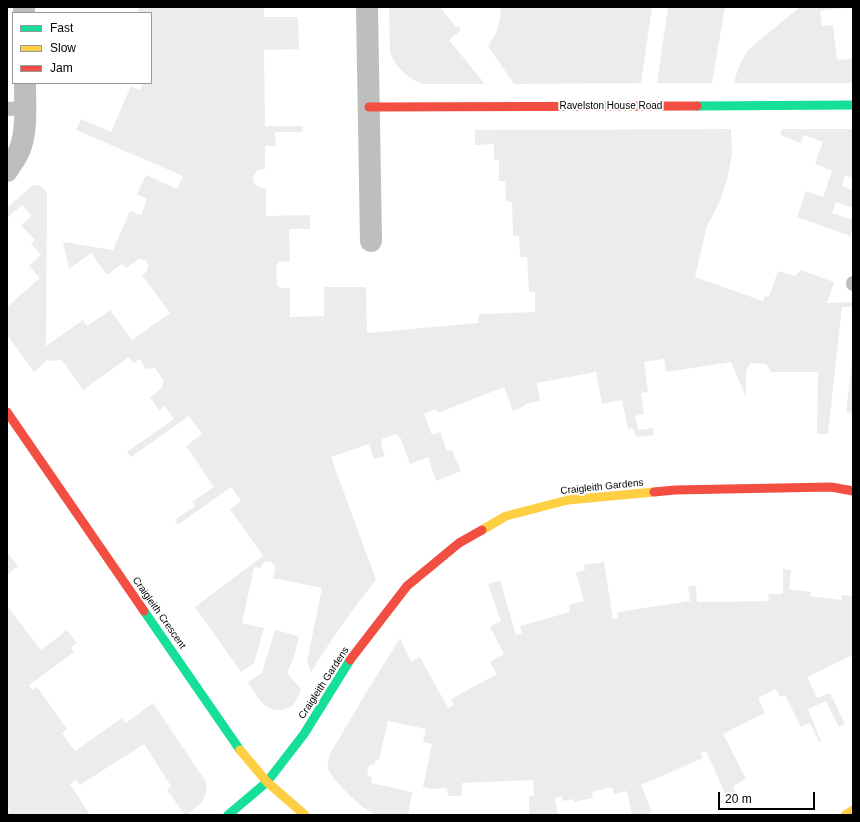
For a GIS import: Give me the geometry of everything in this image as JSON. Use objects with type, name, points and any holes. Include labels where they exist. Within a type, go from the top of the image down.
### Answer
[{"type":"street","points":[[367,7],[371,241]]},
{"type":"street","points":[[7,171],[15,160],[24,135],[16,109],[25,84]]},
{"type":"street","name":"Ravelston House Road","points":[[369,107],[853,105]]},
{"type":"street","name":"Craigleith Crescent","points":[[7,412],[240,750],[267,782],[305,815]]},
{"type":"street","name":"Craigleith Gardens","points":[[228,815],[267,782],[304,734],[346,665],[407,586],[459,543],[506,516],[568,500],[675,490],[831,487],[853,491]]},
{"type":"street","points":[[845,815],[853,810]]},
{"type":"shaded area","points":[[139,7],[264,7],[264,17],[298,17],[299,49],[264,50],[265,126],[303,126],[302,132],[275,132],[276,146],[265,146],[265,169],[256,172],[253,179],[256,185],[266,188],[266,216],[310,215],[310,229],[289,229],[290,261],[279,262],[276,267],[277,285],[281,288],[290,288],[290,317],[324,316],[324,287],[366,287],[367,333],[478,323],[479,314],[535,312],[535,292],[529,292],[527,257],[520,257],[519,236],[513,236],[512,202],[506,201],[505,181],[499,181],[499,160],[494,160],[494,144],[475,145],[475,130],[731,129],[732,154],[727,180],[719,203],[707,226],[695,277],[763,301],[765,296],[769,297],[778,271],[795,276],[801,270],[834,282],[827,303],[853,302],[853,307],[842,307],[828,434],[817,434],[818,372],[771,372],[766,364],[751,363],[746,371],[746,397],[731,362],[666,372],[664,359],[644,362],[648,392],[641,393],[644,414],[635,416],[638,430],[653,428],[654,435],[636,437],[633,428],[628,429],[622,400],[602,404],[596,372],[537,383],[540,401],[525,404],[525,406],[513,411],[504,387],[438,413],[436,409],[424,414],[432,435],[440,432],[447,451],[452,450],[461,471],[436,481],[428,457],[410,464],[400,437],[395,434],[382,439],[381,444],[385,456],[374,459],[369,444],[331,457],[376,580],[342,625],[311,672],[307,662],[322,588],[273,578],[275,568],[273,563],[270,562],[263,563],[261,568],[254,567],[242,623],[264,628],[254,663],[241,672],[195,607],[263,556],[230,509],[241,501],[231,487],[178,525],[175,520],[195,506],[192,502],[214,487],[186,446],[202,434],[189,416],[131,457],[127,452],[174,419],[165,406],[159,410],[150,397],[161,389],[164,381],[155,368],[146,369],[140,359],[133,363],[129,357],[83,390],[62,360],[46,361],[34,372],[7,335],[7,307],[40,278],[29,266],[41,255],[31,244],[35,240],[21,225],[32,216],[22,205],[7,218],[7,208],[33,185],[42,187],[47,195],[46,346],[83,320],[87,326],[110,310],[132,340],[170,313],[142,275],[148,269],[148,264],[145,260],[139,259],[126,268],[122,264],[107,275],[91,253],[69,269],[63,242],[113,250],[130,211],[141,215],[147,199],[137,194],[146,175],[177,189],[183,176],[76,130],[81,119],[111,132],[131,86],[140,90],[143,84],[152,84],[152,12],[137,12]]},
{"type":"shaded area","points":[[389,7],[440,7],[456,27],[458,26],[461,30],[449,40],[485,84],[422,84],[403,72],[395,63],[390,53]]},
{"type":"shaded area","points":[[502,7],[652,7],[641,83],[514,84],[488,46],[498,28]]},
{"type":"shaded area","points":[[668,7],[725,7],[712,83],[657,83]]},
{"type":"shaded area","points":[[800,7],[853,7],[820,11],[822,26],[833,25],[837,60],[853,59],[853,83],[734,83],[741,62],[747,52]]},
{"type":"shaded area","points":[[782,129],[853,129],[853,178],[845,175],[842,186],[853,190],[853,208],[836,202],[832,213],[853,220],[853,228],[850,236],[797,217],[806,191],[823,197],[832,171],[815,164],[823,142],[804,135],[801,143],[780,135]]},
{"type":"shaded area","points":[[853,353],[853,413],[846,412]]},
{"type":"shaded area","points":[[7,552],[18,566],[7,575]]},
{"type":"shaded area","points":[[604,562],[613,619],[618,618],[618,612],[690,601],[688,586],[696,586],[697,602],[769,601],[768,594],[783,594],[783,569],[791,570],[789,589],[811,592],[810,596],[842,600],[842,595],[853,596],[853,655],[807,677],[817,698],[830,693],[845,724],[839,727],[826,701],[808,709],[821,741],[819,742],[810,723],[801,727],[785,695],[780,697],[776,689],[758,698],[765,713],[723,734],[746,779],[733,786],[737,798],[729,802],[706,751],[701,753],[703,758],[641,785],[652,812],[646,815],[632,815],[627,791],[614,794],[612,787],[592,792],[593,798],[574,802],[573,799],[563,801],[561,796],[555,798],[558,815],[529,815],[529,796],[534,796],[533,780],[462,783],[462,796],[448,796],[447,788],[432,789],[423,787],[432,744],[423,742],[426,729],[388,721],[379,760],[376,760],[375,764],[370,765],[367,772],[372,778],[371,783],[412,792],[408,815],[385,816],[374,814],[355,800],[335,780],[328,769],[330,754],[400,638],[411,662],[420,657],[448,708],[454,705],[451,699],[497,674],[490,662],[504,654],[490,627],[501,621],[488,584],[500,580],[516,635],[522,633],[520,626],[570,612],[569,605],[584,601],[576,573],[585,570],[584,565]]},
{"type":"shaded area","points":[[7,606],[41,650],[67,630],[77,643],[71,647],[74,652],[29,685],[32,690],[37,687],[67,729],[62,733],[75,751],[122,718],[126,723],[153,703],[206,782],[206,794],[199,805],[185,815],[167,790],[171,786],[144,744],[80,785],[76,780],[70,784],[90,815],[7,815],[9,812],[7,795]]},
{"type":"shaded area","points":[[275,630],[299,636],[294,657],[287,673],[301,689],[293,705],[289,708],[280,710],[274,710],[265,705],[248,682],[262,673]]},
{"type":"traffic: fast","points":[[697,106],[853,105]]},
{"type":"traffic: fast","points":[[144,611],[240,750]]},
{"type":"traffic: fast","points":[[228,815],[267,782],[304,734],[350,660]]},
{"type":"traffic: slow","points":[[482,530],[506,516],[568,500],[654,492]]},
{"type":"traffic: slow","points":[[240,750],[267,782],[305,815]]},
{"type":"traffic: slow","points":[[845,815],[853,810]]},
{"type":"traffic: jam","points":[[369,107],[697,106]]},
{"type":"traffic: jam","points":[[7,412],[144,611]]},
{"type":"traffic: jam","points":[[654,492],[675,490],[831,487],[853,491]]},
{"type":"traffic: jam","points":[[350,660],[407,586],[459,543],[482,530]]}]
